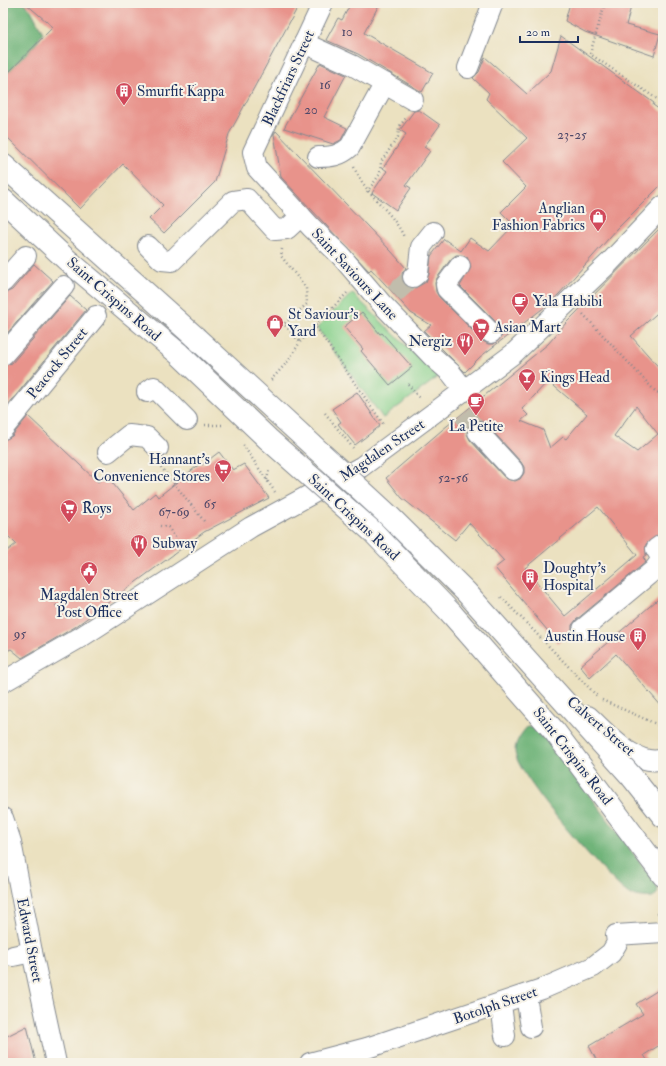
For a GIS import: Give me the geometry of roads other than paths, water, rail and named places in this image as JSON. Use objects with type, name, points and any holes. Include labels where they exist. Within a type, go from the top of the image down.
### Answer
[{"type":"main road","name":"Saint Crispins Road","points":[[3,165],[195,337],[386,512],[466,592],[545,678],[632,777],[663,816]]},
{"type":"main road","name":"Saint Crispins Road","points":[[3,200],[66,259],[179,354],[268,439],[372,531],[451,613],[519,689],[605,797],[663,875]]},
{"type":"street","name":"Blackfriars Street","points":[[253,152],[323,3]]},
{"type":"street","points":[[468,68],[493,3]]},
{"type":"street","points":[[304,43],[352,65],[413,100]]},
{"type":"street","points":[[318,157],[335,156],[346,151],[350,147],[385,83]]},
{"type":"street","name":"Saint Saviours Lane","points":[[253,152],[257,168],[294,223],[341,256],[361,280],[388,299],[433,357],[451,373],[460,402]]},
{"type":"street","points":[[148,246],[162,260],[172,261],[233,201],[247,199],[274,230],[294,223]]},
{"type":"street","name":"Magdalen Street","points":[[3,682],[81,637],[284,508],[361,467],[397,441],[460,402],[501,343],[599,273],[660,216]]},
{"type":"street","points":[[414,277],[418,272],[421,247],[432,232]]},
{"type":"street","points":[[6,272],[26,256]]},
{"type":"street","points":[[460,266],[446,285],[447,289],[501,343]]},
{"type":"street","points":[[3,355],[64,286]]},
{"type":"street","name":"Peacock Street","points":[[3,429],[44,391],[96,316]]},
{"type":"street","points":[[147,392],[154,387],[187,420]]},
{"type":"street","points":[[478,432],[513,470]]},
{"type":"street","points":[[108,452],[129,435],[147,437],[158,448]]},
{"type":"street","points":[[185,570],[207,566],[286,521],[336,489],[361,467]]},
{"type":"street","points":[[584,629],[654,570],[662,559],[656,549],[663,544]]},
{"type":"street","name":"Calvert Street","points":[[545,678],[632,755],[655,759]]},
{"type":"street","name":"Edward Street","points":[[3,818],[10,842],[12,892],[22,954],[56,1063]]},
{"type":"street","name":"Botolph Street","points":[[310,1063],[336,1059],[526,996],[594,967],[611,953],[617,943],[616,935],[663,932]]},
{"type":"street","points":[[526,996],[531,1027]]},
{"type":"street","points":[[501,1004],[506,1036]]},
{"type":"tunnel","points":[[394,294],[413,277]]},
{"type":"tunnel","points":[[463,414],[478,432]]},
{"type":"place","name":"Smurfit Kappa","points":[[124,106]]},
{"type":"place","name":"Anglian Fashion Fabrics","points":[[598,232]]},
{"type":"place","name":"Yala Habibi","points":[[520,316]]},
{"type":"place","name":"St Saviour's Yard","points":[[275,338]]},
{"type":"place","name":"Asian Mart","points":[[481,342]]},
{"type":"place","name":"Nergiz","points":[[465,356]]},
{"type":"place","name":"Kings Head","points":[[527,392]]},
{"type":"place","name":"La Petite","points":[[476,416]]},
{"type":"place","name":"Hannant's Convenience Stores","points":[[223,483]]},
{"type":"place","name":"Roys","points":[[69,523]]},
{"type":"place","name":"Subway","points":[[139,558]]},
{"type":"place","name":"Magdalen Street Post Office","points":[[89,585]]},
{"type":"place","name":"Doughty's Hospital","points":[[530,592]]},
{"type":"place","name":"Austin House","points":[[638,651]]}]
